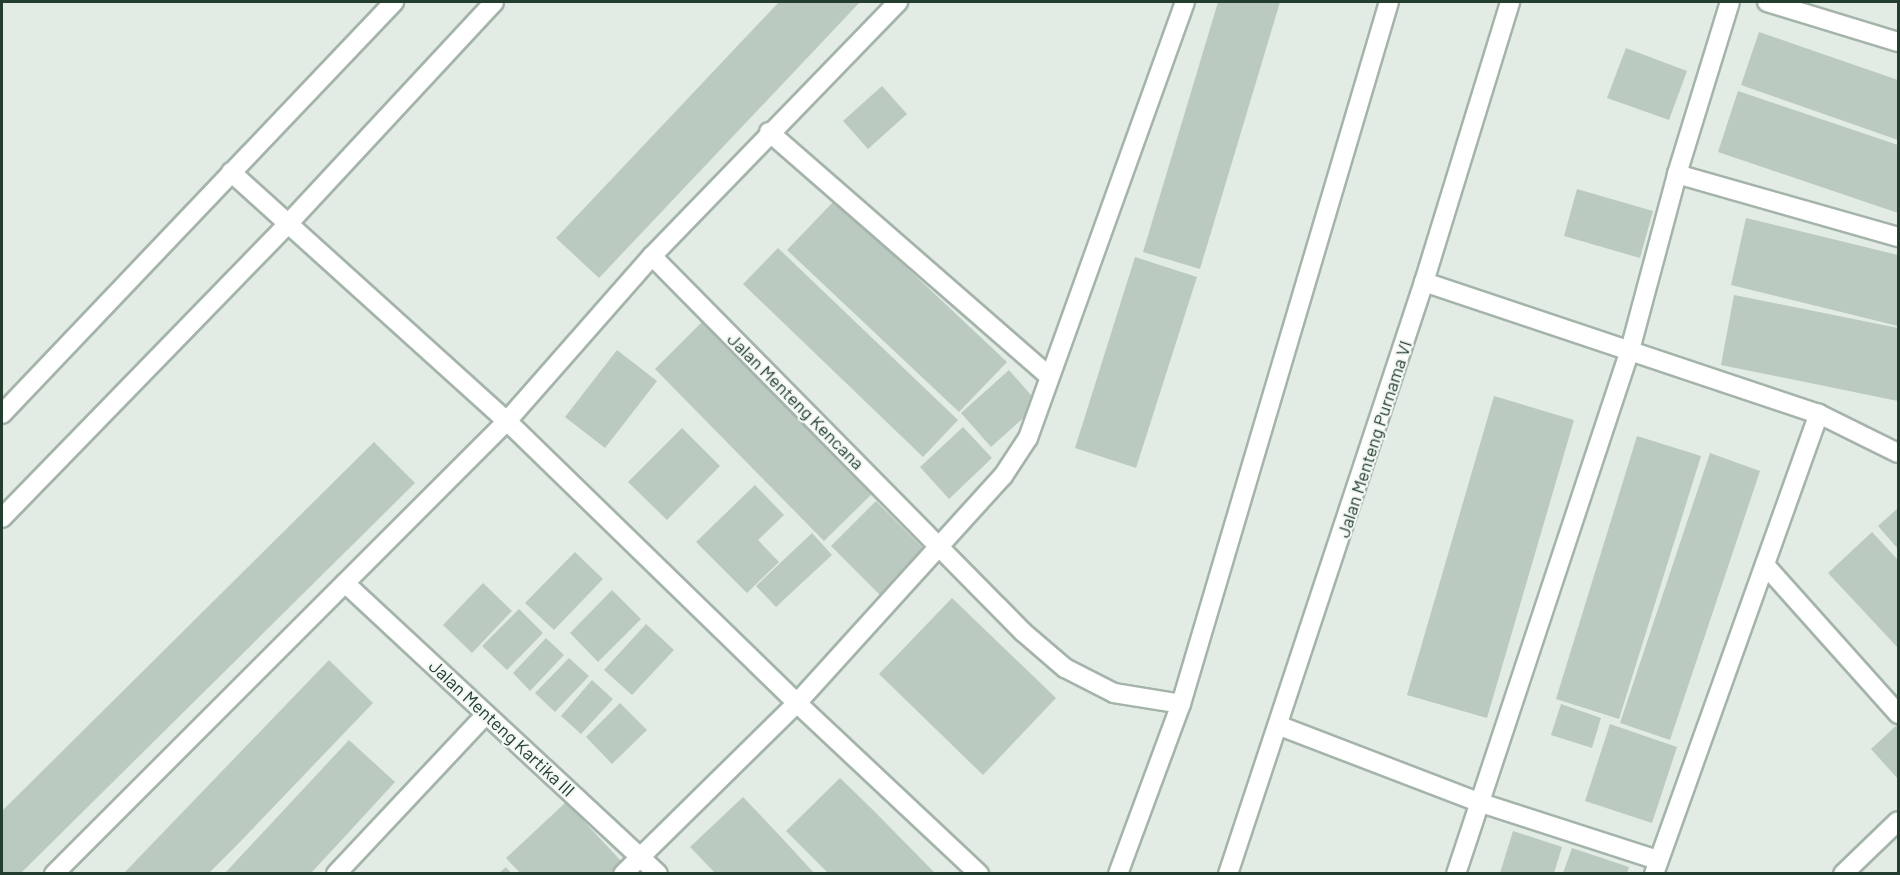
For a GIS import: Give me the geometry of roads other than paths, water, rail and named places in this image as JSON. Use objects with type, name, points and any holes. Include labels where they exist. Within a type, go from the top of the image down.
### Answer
[{"type":"street","points":[[2,414],[394,2]]},
{"type":"street","points":[[2,518],[287,225],[494,2]]},
{"type":"street","points":[[54,873],[507,421],[652,256],[769,132],[898,2]]},
{"type":"street","points":[[623,873],[797,704],[941,547],[1009,467],[1028,438],[1185,2]]},
{"type":"street","points":[[1118,873],[1181,704],[1389,2]]},
{"type":"street","name":"Jalan Menteng Purnama VI","points":[[1228,873],[1280,726],[1424,282],[1510,2]]},
{"type":"street","points":[[1456,873],[1630,350],[1677,174],[1730,2]]},
{"type":"street","points":[[1767,2],[1899,42]]},
{"type":"street","points":[[769,132],[1049,376]]},
{"type":"street","points":[[231,172],[287,225],[507,421],[797,704],[980,873]]},
{"type":"street","points":[[1677,174],[1899,237]]},
{"type":"street","name":"Jalan Menteng Kencana","points":[[652,256],[1023,632],[1065,668],[1114,693],[1181,704]]},
{"type":"street","points":[[1424,282],[1819,414],[1899,453]]},
{"type":"street","points":[[1280,726],[1656,867],[1819,414]]},
{"type":"street","points":[[1765,566],[1899,714]]},
{"type":"street","name":"Jalan Menteng Kartika III","points":[[345,583],[658,873]]},
{"type":"street","points":[[336,873],[486,714]]},
{"type":"street","points":[[1843,873],[1899,821]]}]
